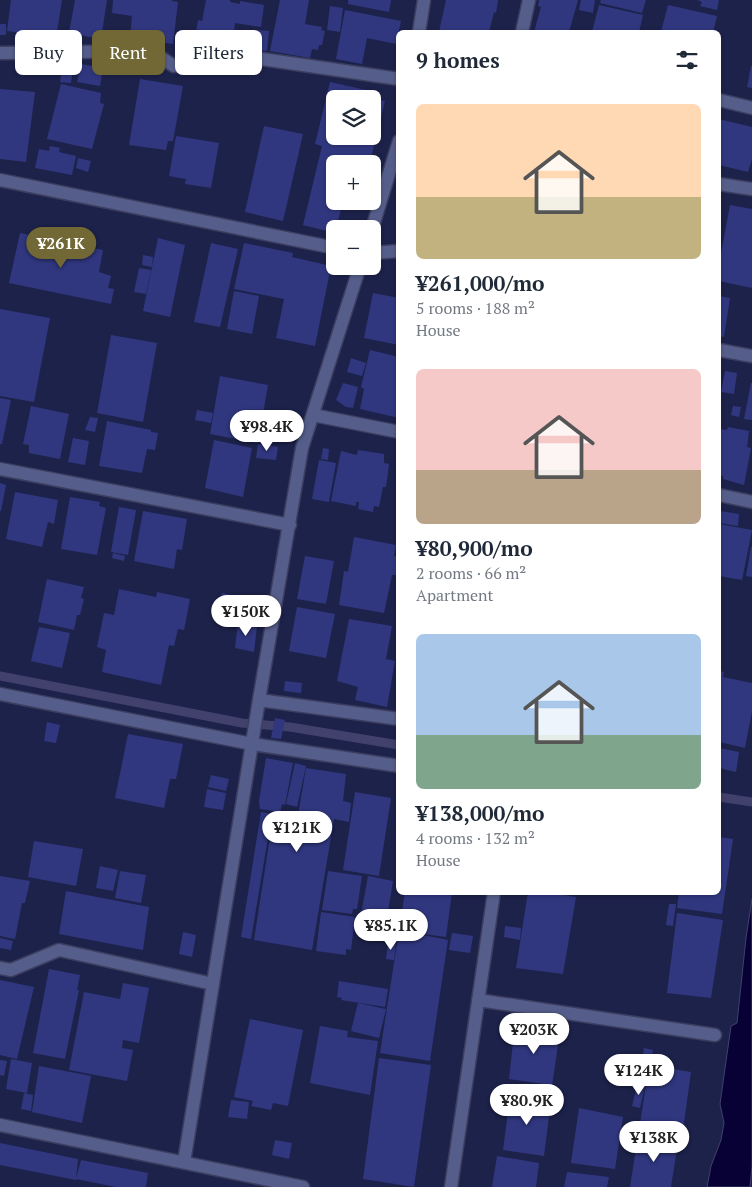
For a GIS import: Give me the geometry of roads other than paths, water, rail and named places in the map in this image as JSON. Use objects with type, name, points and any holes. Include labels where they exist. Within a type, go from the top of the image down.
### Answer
[{"type":"street","points":[[419,30],[424,0]]},
{"type":"street","points":[[522,30],[529,0]]},
{"type":"street","points":[[0,53],[151,50],[174,66],[255,58],[396,79]]},
{"type":"street","points":[[721,100],[752,108]]},
{"type":"street","points":[[375,220],[396,151]]},
{"type":"street","points":[[0,180],[326,246]]},
{"type":"street","points":[[721,184],[752,189]]},
{"type":"street","points":[[381,252],[396,251]]},
{"type":"street","points":[[184,1162],[302,448],[357,275]]},
{"type":"street","points":[[721,350],[752,356]]},
{"type":"street","points":[[313,415],[396,431]]},
{"type":"street","points":[[0,469],[290,525]]},
{"type":"street","points":[[721,495],[752,502]]},
{"type":"street","points":[[0,694],[396,765]]},
{"type":"street","points":[[259,700],[396,719]]},
{"type":"street","points":[[452,1187],[494,895]]},
{"type":"street","points":[[0,968],[11,970],[59,950],[213,984]]},
{"type":"street","points":[[478,1000],[715,1035]]},
{"type":"street","points":[[0,1125],[303,1187]]},
{"type":"waterway","points":[[0,676],[242,723],[290,727],[396,745]]},
{"type":"waterway","points":[[721,797],[752,802]]}]
